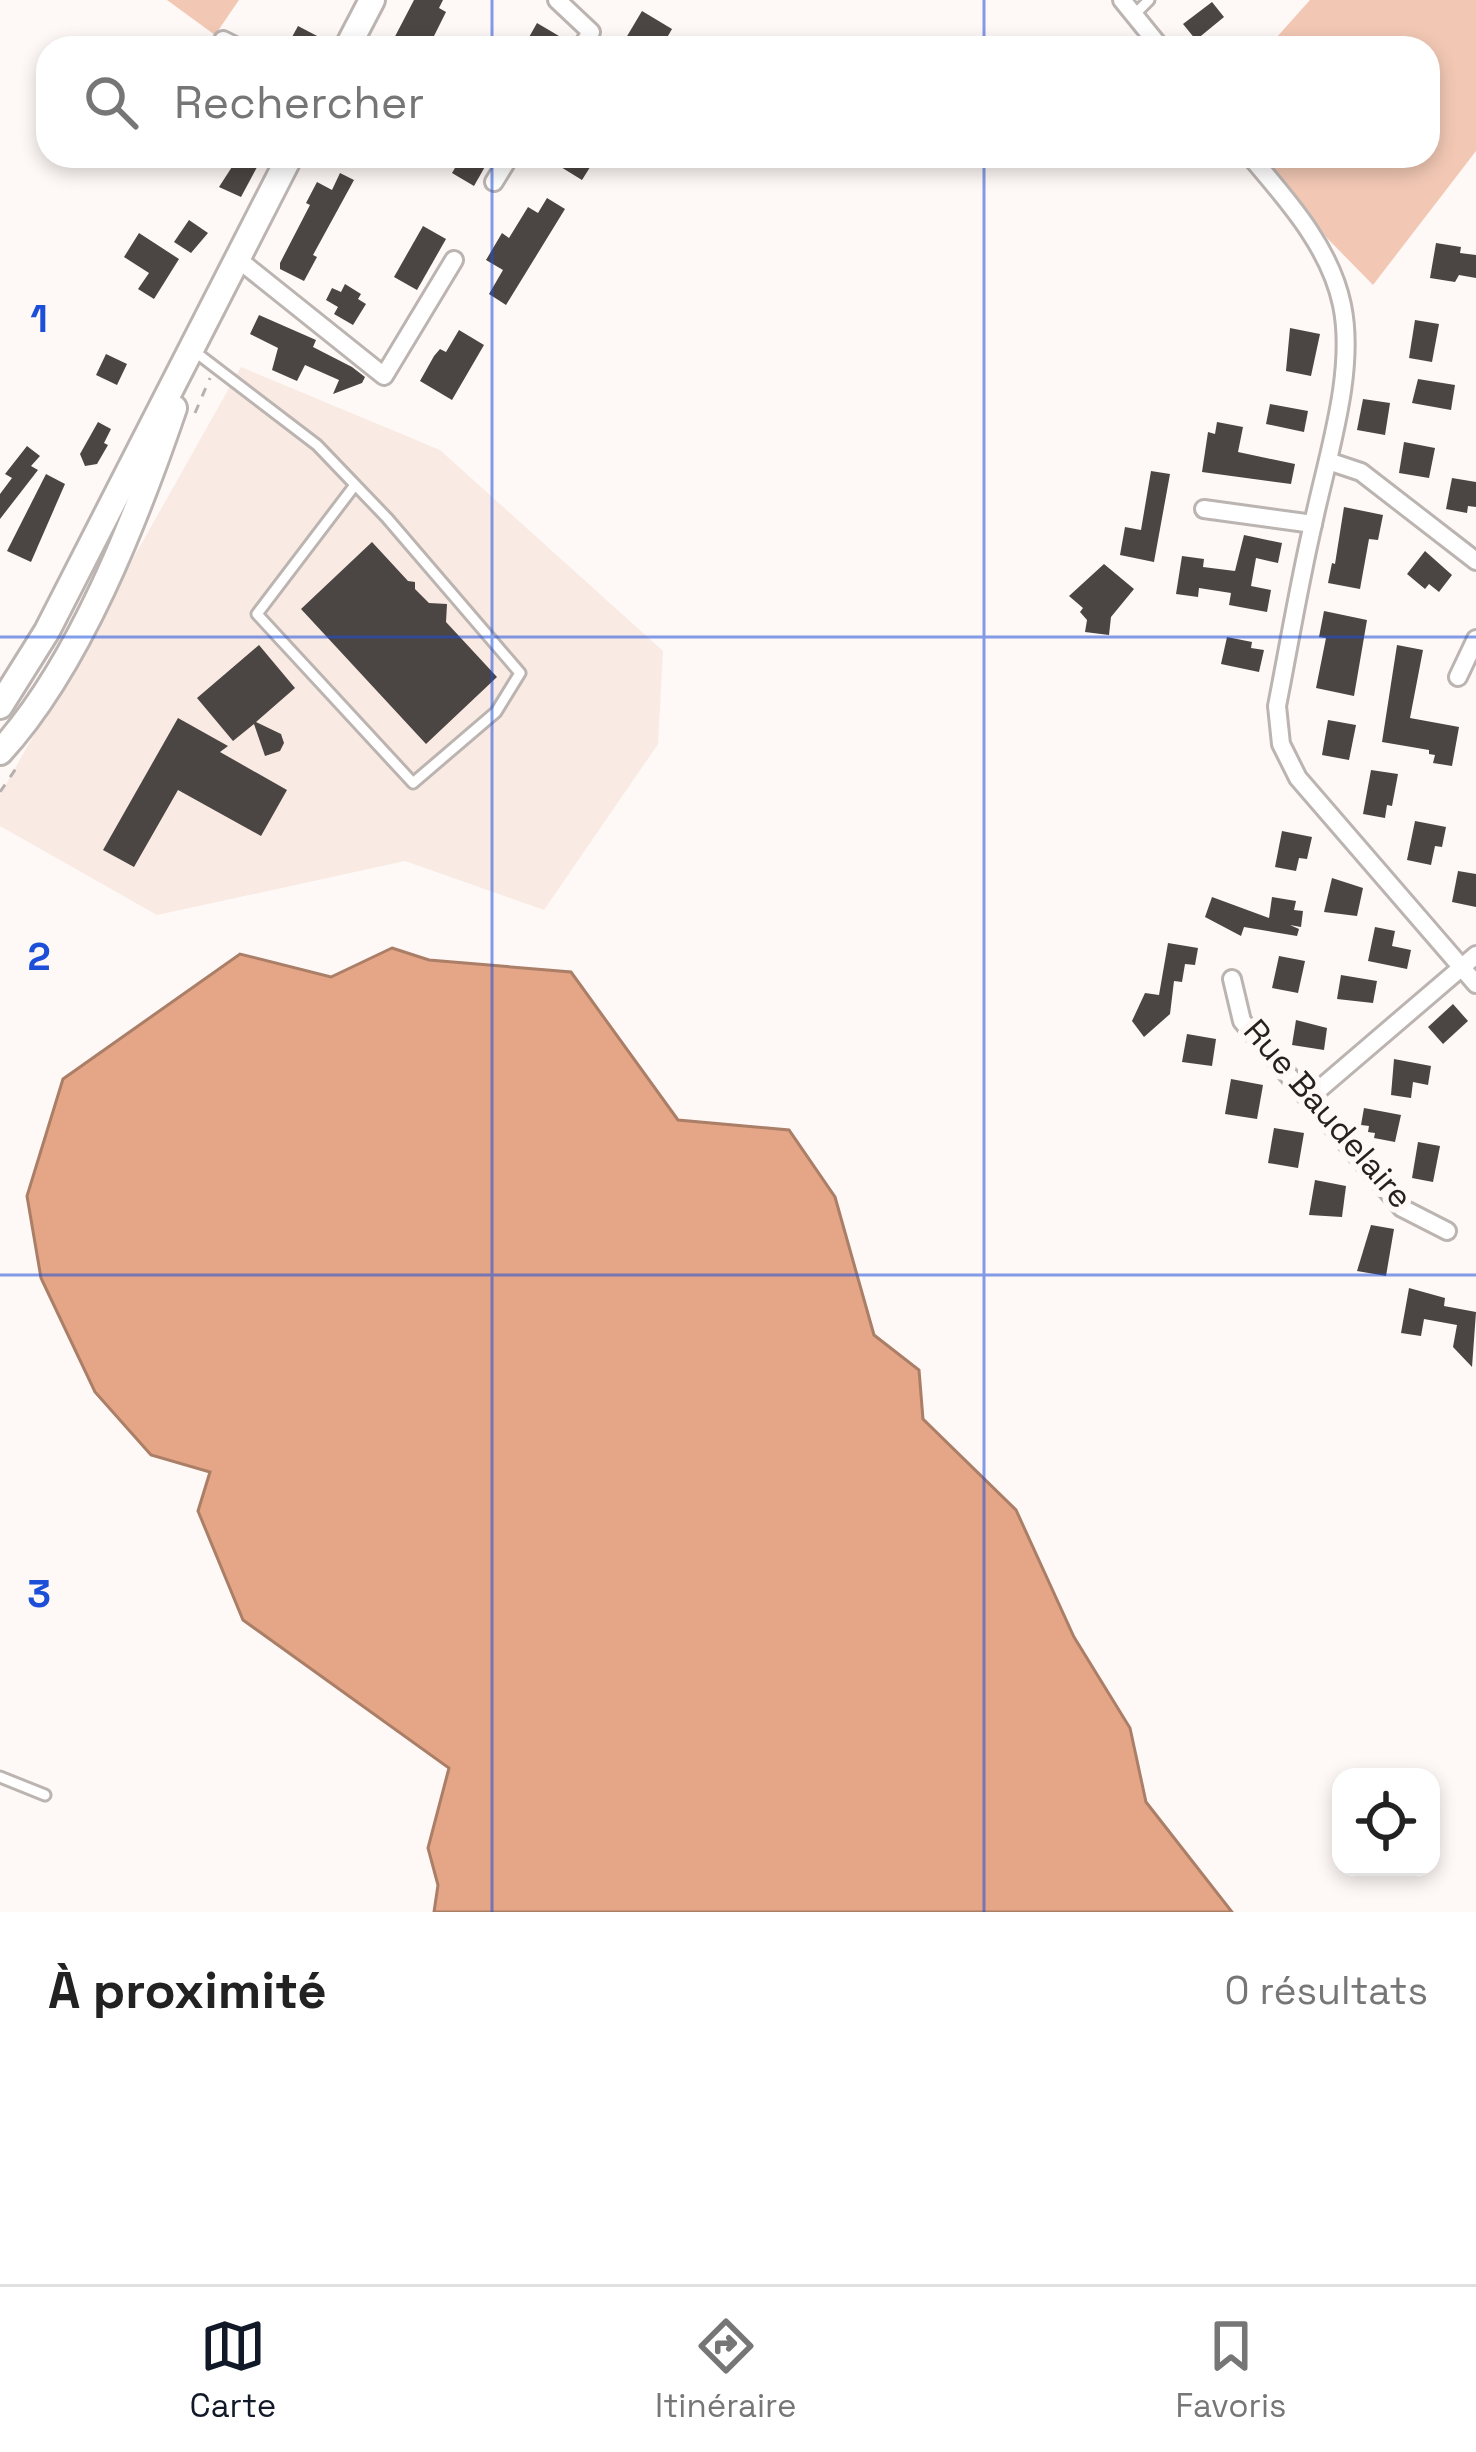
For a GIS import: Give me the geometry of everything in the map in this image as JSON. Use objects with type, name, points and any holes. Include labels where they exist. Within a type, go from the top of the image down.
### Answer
[{"type":"main road","points":[[353,36],[372,0]]},
{"type":"main road","points":[[0,752],[32,717],[102,583],[139,473],[190,348],[284,168]]},
{"type":"main road","points":[[0,706],[139,473]]},
{"type":"main road","points":[[77,572],[102,583]]},
{"type":"main road","points":[[54,617],[79,630]]},
{"type":"street","points":[[556,0],[591,32],[588,36]]},
{"type":"street","points":[[1122,0],[1151,36]]},
{"type":"street","points":[[494,182],[503,168]]},
{"type":"street","points":[[1260,168],[1326,259],[1342,302],[1347,346],[1277,706],[1281,744],[1298,778],[1476,985]]},
{"type":"street","points":[[234,262],[244,264],[384,376],[454,260]]},
{"type":"street","points":[[1328,461],[1360,472],[1476,561]]},
{"type":"street","points":[[1204,509],[1313,524]]},
{"type":"street","points":[[1458,677],[1476,639]]},
{"type":"street","points":[[1310,1098],[1476,955]]},
{"type":"street","name":"Rue Baudelaire","points":[[1232,979],[1242,1021],[1402,1208],[1447,1231]]},
{"type":"lane","points":[[1134,15],[1149,0]]},
{"type":"lane","points":[[190,348],[317,445],[355,485],[520,673],[496,712],[413,783],[257,614],[355,485]]},
{"type":"lane","points":[[0,1777],[45,1795]]},
{"type":"shaded area","points":[[167,0],[239,0],[215,35]]},
{"type":"shaded area","points":[[1310,0],[1476,0],[1476,151],[1373,285],[1326,237],[1273,168],[1440,168],[1440,36],[1278,36]]},
{"type":"shaded area","points":[[241,367],[440,450],[663,651],[658,744],[544,910],[405,861],[157,915],[0,826],[0,795]]},
{"type":"shaded area","points":[[392,948],[429,960],[571,972],[678,1120],[789,1130],[835,1197],[874,1335],[919,1370],[923,1419],[1016,1510],[1074,1637],[1130,1728],[1146,1802],[1232,1912],[434,1912],[438,1885],[428,1848],[449,1768],[243,1620],[198,1511],[210,1472],[151,1455],[95,1392],[41,1278],[27,1196],[63,1079],[240,954],[331,977]]},
{"type":"building","points":[[414,0],[443,0],[439,8],[446,12],[434,36],[395,36]]},
{"type":"building","points":[[1212,2],[1224,17],[1201,36],[1193,36],[1183,24]]},
{"type":"building","points":[[642,11],[672,29],[668,36],[627,36]]},
{"type":"building","points":[[537,23],[559,36],[530,36]]},
{"type":"building","points":[[298,26],[317,36],[293,36]]},
{"type":"building","points":[[231,168],[257,168],[241,197],[219,187]]},
{"type":"building","points":[[455,168],[484,168],[474,186],[452,173]]},
{"type":"building","points":[[562,168],[590,168],[582,180]]},
{"type":"building","points":[[340,173],[354,180],[304,281],[280,269],[280,263],[317,182],[332,190]]},
{"type":"building","points":[[547,198],[565,209],[506,305],[489,294],[503,270],[486,260],[502,233],[509,238],[528,207],[538,213]]},
{"type":"building","points":[[189,220],[208,233],[191,253],[174,242]]},
{"type":"building","points":[[423,226],[446,239],[417,290],[394,277]]},
{"type":"building","points":[[139,233],[179,259],[154,299],[138,289],[149,273],[124,257]]},
{"type":"building","points":[[1436,243],[1476,255],[1476,278],[1459,275],[1455,282],[1430,278]]},
{"type":"building","points":[[345,284],[361,294],[358,299],[366,304],[353,325],[334,314],[338,307],[326,300],[332,288],[341,292]]},
{"type":"building","points":[[259,315],[316,340],[313,347],[352,367],[365,377],[362,383],[333,394],[339,380],[305,365],[297,381],[272,370],[278,348],[250,334]]},
{"type":"building","points":[[1415,320],[1439,324],[1432,362],[1409,358]]},
{"type":"building","points":[[1290,328],[1320,334],[1311,376],[1286,371]]},
{"type":"building","points":[[459,330],[484,345],[452,400],[420,381],[434,356],[440,349],[446,352]]},
{"type":"building","points":[[106,354],[127,364],[117,385],[96,375]]},
{"type":"building","points":[[1418,379],[1455,385],[1451,410],[1412,403]]},
{"type":"building","points":[[1363,399],[1390,403],[1385,435],[1357,430]]},
{"type":"building","points":[[1270,404],[1308,411],[1304,432],[1266,424]]},
{"type":"building","points":[[98,422],[111,429],[104,443],[108,445],[97,464],[85,466],[80,454]]},
{"type":"building","points":[[1217,422],[1243,427],[1238,452],[1295,464],[1291,484],[1202,472],[1208,432],[1215,434]]},
{"type":"building","points":[[1404,442],[1435,448],[1429,478],[1399,473]]},
{"type":"building","points":[[27,446],[40,456],[31,466],[38,470],[0,519],[0,494],[12,478],[5,474]]},
{"type":"building","points":[[1151,471],[1170,474],[1154,562],[1120,555],[1125,527],[1141,530]]},
{"type":"building","points":[[46,474],[65,484],[31,562],[7,551]]},
{"type":"building","points":[[1452,478],[1476,482],[1476,507],[1468,506],[1467,513],[1446,509]]},
{"type":"building","points":[[1344,507],[1383,515],[1378,540],[1369,539],[1360,589],[1328,583]]},
{"type":"building","points":[[1244,535],[1282,543],[1278,563],[1256,558],[1251,586],[1271,590],[1267,612],[1229,605],[1231,593],[1199,588],[1198,597],[1176,594],[1182,556],[1204,559],[1203,567],[1235,571]]},
{"type":"building","points":[[372,542],[408,581],[415,582],[415,589],[429,603],[447,604],[446,622],[497,677],[426,744],[301,609]]},
{"type":"building","points":[[1425,551],[1452,575],[1439,592],[1429,584],[1425,589],[1407,574]]},
{"type":"building","points":[[1104,564],[1134,589],[1111,617],[1109,635],[1085,632],[1083,608],[1069,596]]},
{"type":"building","points":[[1324,611],[1367,620],[1354,696],[1316,688],[1326,638],[1319,637]]},
{"type":"building","points":[[1227,637],[1264,650],[1259,672],[1221,664]]},
{"type":"building","points":[[259,645],[295,688],[256,722],[281,734],[284,743],[280,751],[265,756],[254,724],[233,741],[197,698]]},
{"type":"building","points":[[1397,645],[1423,650],[1410,718],[1459,727],[1452,766],[1433,763],[1435,755],[1429,750],[1382,742]]},
{"type":"building","points":[[178,718],[228,746],[220,752],[287,790],[261,836],[178,790],[134,867],[103,850]]},
{"type":"building","points":[[1328,720],[1356,725],[1349,760],[1322,755]]},
{"type":"building","points":[[1371,770],[1398,774],[1385,818],[1363,814]]},
{"type":"building","points":[[1415,821],[1446,827],[1442,847],[1435,846],[1431,865],[1407,860]]},
{"type":"building","points":[[1282,831],[1312,837],[1307,859],[1299,858],[1296,871],[1275,867]]},
{"type":"building","points":[[1458,871],[1476,874],[1476,907],[1452,902]]},
{"type":"building","points":[[1332,878],[1363,888],[1357,916],[1324,912]]},
{"type":"building","points":[[1212,897],[1269,918],[1272,897],[1296,901],[1294,910],[1303,911],[1301,927],[1290,925],[1299,929],[1297,936],[1244,927],[1241,936],[1205,917]]},
{"type":"building","points":[[1375,927],[1395,931],[1392,946],[1411,950],[1407,969],[1368,961]]},
{"type":"building","points":[[1168,943],[1198,948],[1195,965],[1185,964],[1182,982],[1174,981],[1170,1014],[1144,1037],[1132,1021],[1145,993],[1159,995]]},
{"type":"building","points":[[1279,956],[1305,961],[1298,993],[1272,988]]},
{"type":"building","points":[[1341,975],[1377,981],[1373,1003],[1337,999]]},
{"type":"building","points":[[1453,1004],[1468,1021],[1443,1044],[1428,1027]]},
{"type":"building","points":[[1296,1020],[1327,1028],[1324,1050],[1292,1045]]},
{"type":"building","points":[[1187,1034],[1216,1039],[1212,1066],[1182,1062]]},
{"type":"building","points":[[1394,1059],[1431,1066],[1428,1085],[1413,1082],[1411,1098],[1391,1095]]},
{"type":"building","points":[[1231,1079],[1263,1085],[1257,1119],[1225,1114]]},
{"type":"building","points":[[1364,1108],[1401,1115],[1395,1142],[1374,1138],[1369,1126],[1361,1125]]},
{"type":"building","points":[[1274,1128],[1304,1133],[1298,1168],[1268,1163]]},
{"type":"building","points":[[1418,1142],[1440,1146],[1433,1182],[1412,1178]]},
{"type":"building","points":[[1315,1180],[1346,1186],[1342,1217],[1309,1215]]},
{"type":"building","points":[[1371,1225],[1394,1229],[1386,1276],[1357,1271]]},
{"type":"building","points":[[1409,1288],[1445,1298],[1444,1306],[1476,1312],[1472,1367],[1453,1347],[1457,1325],[1424,1319],[1421,1336],[1401,1333]]}]
